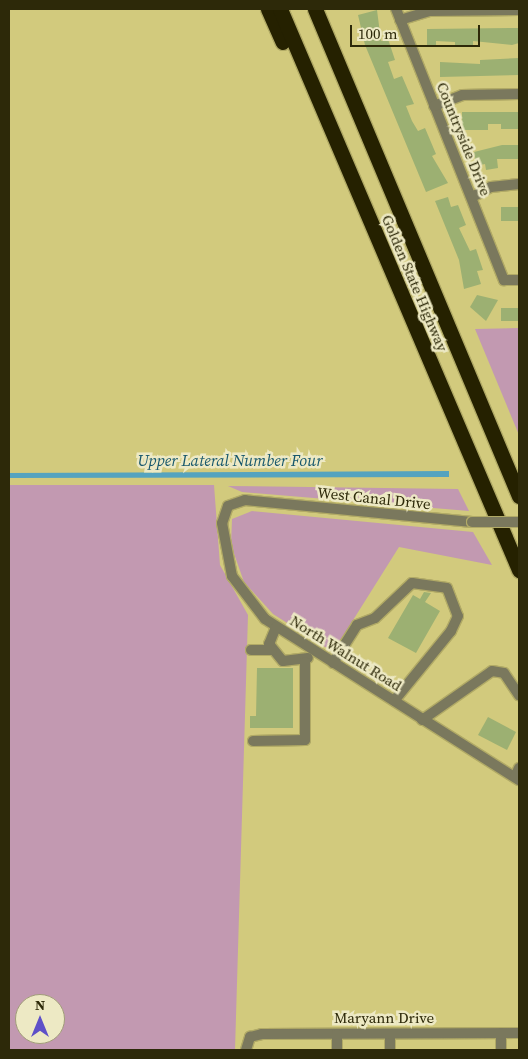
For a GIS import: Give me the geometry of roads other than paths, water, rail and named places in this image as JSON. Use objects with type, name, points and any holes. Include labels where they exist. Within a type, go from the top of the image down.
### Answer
[{"type":"highway","points":[[268,9],[311,105],[327,120]]},
{"type":"highway","name":"Golden State Highway","points":[[280,9],[519,570]]},
{"type":"highway","name":"Golden State Highway","points":[[316,10],[519,496]]},
{"type":"street","name":"Countryside Drive","points":[[396,9],[504,280],[519,280]]},
{"type":"street","points":[[400,20],[430,11],[519,10]]},
{"type":"street","points":[[434,106],[462,95],[519,94]]},
{"type":"street","points":[[472,197],[491,187],[519,184]]},
{"type":"street","name":"West Canal Drive","points":[[228,506],[245,500],[472,522],[519,522]]},
{"type":"street","name":"North Walnut Road","points":[[228,506],[223,516],[223,537],[232,576],[248,601],[276,627],[422,720],[518,775]]},
{"type":"street","points":[[333,663],[357,625],[375,618],[412,583],[448,588],[455,599],[454,624],[394,701]]},
{"type":"street","points":[[276,627],[268,638],[272,650],[283,661],[305,662]]},
{"type":"street","points":[[251,650],[272,650]]},
{"type":"street","points":[[253,741],[305,740],[305,662],[313,650]]},
{"type":"street","points":[[422,720],[492,671],[504,673],[519,695]]},
{"type":"street","points":[[501,1032],[501,1050]]},
{"type":"street","name":"Maryann Drive","points":[[246,1050],[250,1037],[519,1032]]},
{"type":"street","points":[[337,1034],[337,1050]]},
{"type":"street","points":[[390,1034],[390,1050]]},
{"type":"water","points":[[449,471],[449,477],[9,478],[9,473]]},
{"type":"water label","name":"Upper Lateral Number Four","points":[[230,460]]}]
